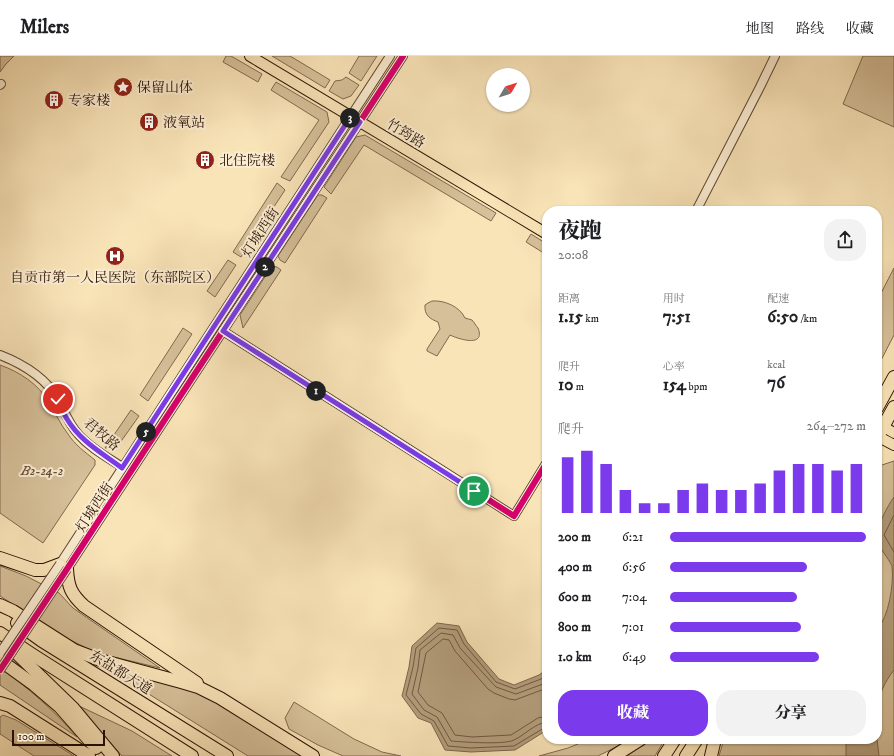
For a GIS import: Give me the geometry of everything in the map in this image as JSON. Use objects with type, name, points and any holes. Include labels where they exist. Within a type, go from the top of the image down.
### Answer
[{"type":"highway","points":[[882,399],[894,377]]},
{"type":"highway","points":[[882,426],[894,407]]},
{"type":"highway","points":[[0,558],[36,570],[64,567],[68,584],[75,598],[84,606],[220,698],[313,756]]},
{"type":"highway","points":[[0,605],[13,611],[74,650],[100,660],[181,682],[220,698]]},
{"type":"highway","name":"东盐都大道","points":[[0,612],[42,641],[227,756]]},
{"type":"highway","points":[[0,633],[192,756]]},
{"type":"highway","points":[[0,638],[73,708],[113,756]]},
{"type":"highway","points":[[0,660],[33,684],[60,707],[103,756]]},
{"type":"highway","points":[[0,704],[10,706],[89,756]]},
{"type":"highway","points":[[614,756],[633,744]]},
{"type":"highway","points":[[664,756],[672,744]]},
{"type":"highway","points":[[686,756],[693,744]]},
{"type":"highway","points":[[711,756],[714,744]]},
{"type":"highway","points":[[302,749],[320,756]]},
{"type":"main road","name":"竹筠路","points":[[250,56],[542,231]]},
{"type":"main road","points":[[882,432],[894,433]]},
{"type":"main road","points":[[882,435],[894,445]]},
{"type":"street","name":"灯城西街","points":[[64,567],[223,331],[355,119],[390,56]]},
{"type":"street","name":"灯城西街","points":[[64,567],[122,468],[355,119],[403,56]]},
{"type":"street","points":[[699,206],[775,56]]},
{"type":"street","points":[[223,331],[514,516],[542,470]]},
{"type":"street","name":"君牧路","points":[[0,355],[20,364],[42,379],[53,391],[66,418],[78,435],[122,468]]},
{"type":"street","points":[[0,653],[64,567]]},
{"type":"street","points":[[0,670],[64,567]]},
{"type":"green space","points":[[0,56],[14,56],[0,72]]},
{"type":"green space","points":[[226,56],[231,56],[262,74],[258,82],[223,62]]},
{"type":"green space","points":[[272,56],[290,56],[330,80],[325,88]]},
{"type":"green space","points":[[359,56],[377,56],[361,81],[349,73]]},
{"type":"green space","points":[[863,56],[894,56],[894,127],[843,104]]},
{"type":"green space","points":[[346,77],[359,85],[351,96],[343,99],[329,91],[335,81],[342,80]]},
{"type":"green space","points":[[276,82],[327,112],[329,122],[290,181],[281,177],[319,120],[271,90]]},
{"type":"green space","points":[[365,135],[496,213],[491,221],[364,145],[331,194],[324,187],[356,137]]},
{"type":"green space","points":[[277,183],[285,190],[241,257],[233,252]]},
{"type":"green space","points":[[318,195],[322,195],[327,198],[285,263],[280,260],[278,256]]},
{"type":"green space","points":[[531,234],[542,241],[542,252],[526,242]]},
{"type":"green space","points":[[228,260],[236,265],[215,297],[207,291]]},
{"type":"green space","points":[[272,266],[281,270],[243,328],[240,315]]},
{"type":"green space","points":[[894,268],[894,335],[882,358],[882,291]]},
{"type":"green space","points":[[432,301],[452,305],[463,314],[465,318],[472,320],[478,328],[478,338],[475,340],[464,340],[450,335],[437,356],[427,351],[440,329],[438,322],[430,318],[425,311],[425,305]]},
{"type":"green space","points":[[183,328],[192,334],[148,401],[140,395]]},
{"type":"green space","name":"B2-24-2","points":[[0,365],[15,371],[28,379],[40,390],[49,402],[62,426],[74,442],[95,460],[95,465],[43,543],[0,513]]},
{"type":"green space","points":[[131,410],[139,416],[117,447],[105,448]]},
{"type":"green space","points":[[894,461],[894,756],[719,756],[723,744],[882,744],[882,465]]},
{"type":"green space","points":[[0,566],[26,576],[59,593],[73,608],[160,668],[97,653],[70,640],[0,596]]},
{"type":"green space","points":[[104,666],[180,685],[215,702],[302,756],[248,756]]},
{"type":"green space","points":[[0,667],[40,700],[77,737],[0,685]]},
{"type":"green space","points":[[294,702],[354,739],[382,752],[401,756],[343,756],[318,745],[289,729],[285,718]]},
{"type":"green space","points":[[77,705],[132,731],[172,756],[122,756]]},
{"type":"green space","points":[[3,715],[16,720],[74,756],[34,756],[0,734],[0,717]]},
{"type":"green space","points":[[578,744],[621,744],[598,756],[539,756]]},
{"type":"green space","points":[[644,744],[662,744],[655,756],[627,756]]},
{"type":"water","points":[[894,497],[894,670],[882,689],[882,622],[890,600],[892,566],[882,549],[882,517]]},
{"type":"water","points":[[437,623],[459,626],[467,642],[499,679],[514,685],[542,673],[542,733],[515,750],[471,752],[445,750],[431,723],[418,718],[402,696],[412,646]]},
{"type":"water","points":[[846,744],[878,744],[879,756],[846,756]]},
{"type":"cycle path","points":[[0,670],[403,56]]},
{"type":"cycle path","points":[[223,331],[514,516],[542,470]]},
{"type":"place","name":"保留山体","points":[[123,87]]},
{"type":"place","name":"专家楼","points":[[54,100]]},
{"type":"place","name":"液氧站","points":[[149,122]]},
{"type":"place","name":"北住院楼","points":[[205,160]]},
{"type":"place","name":"自贡市第一人民医院（东部院区）","points":[[115,256]]},
{"type":"route","points":[[58,399],[66,418],[78,435],[122,468],[351,116],[360,122],[223,331],[474,491]]}]
